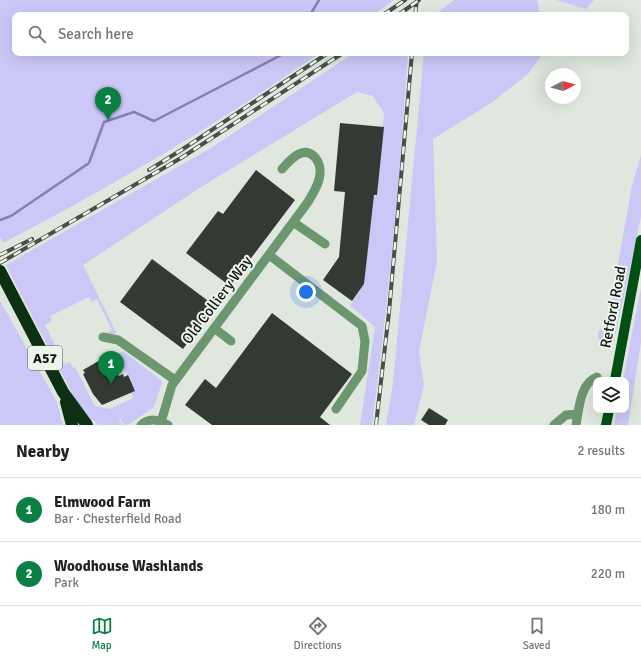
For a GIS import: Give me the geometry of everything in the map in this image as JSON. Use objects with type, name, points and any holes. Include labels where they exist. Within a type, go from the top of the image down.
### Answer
[{"type":"highway","name":"A57","points":[[0,271],[63,392],[87,425]]},
{"type":"highway","name":"A57","points":[[63,392],[72,425]]},
{"type":"main road","name":"Retford Road","points":[[616,377],[641,240]]},
{"type":"main road","points":[[606,425],[608,413]]},
{"type":"street","name":"Old Colliery Way","points":[[164,423],[172,385],[175,380],[308,202],[320,179],[318,160],[312,154],[302,153],[297,155],[282,169]]},
{"type":"street","points":[[293,222],[325,244]]},
{"type":"street","points":[[269,255],[362,326],[365,341],[362,372],[336,409]]},
{"type":"street","points":[[214,328],[231,341]]},
{"type":"street","points":[[103,336],[118,340],[175,380]]},
{"type":"street","points":[[576,425],[582,395],[588,382],[593,379]]},
{"type":"street","points":[[554,425],[566,415],[578,414]]},
{"type":"street","points":[[141,425],[149,420],[164,423]]},
{"type":"shaded area","points":[[0,0],[394,0],[377,12],[12,12],[12,56],[315,56],[243,105],[125,177],[3,243],[0,237]]},
{"type":"shaded area","points":[[454,0],[537,0],[539,12],[438,12]]},
{"type":"shaded area","points":[[556,0],[594,0],[586,9]]},
{"type":"shaded area","points":[[349,56],[408,56],[393,239],[372,425],[360,425],[375,327],[350,305],[364,284],[373,199],[377,195],[384,113],[373,96],[357,92],[198,189],[83,265],[116,332],[115,335],[112,336],[107,333],[112,330],[97,299],[92,302],[89,297],[50,316],[52,321],[45,325],[64,364],[70,362],[73,368],[75,367],[95,406],[110,409],[133,398],[131,393],[135,391],[117,354],[123,351],[161,380],[162,383],[154,407],[128,425],[124,425],[120,418],[119,419],[122,425],[98,425],[93,420],[89,421],[80,409],[6,265],[211,148]]},
{"type":"shaded area","points":[[424,56],[541,56],[529,73],[494,101],[433,139],[437,261],[419,351],[424,386],[414,425],[386,425],[393,383]]},
{"type":"shaded area","points":[[641,155],[641,217],[614,341],[599,348],[598,332],[608,321],[632,185]]},
{"type":"shaded area","points":[[641,288],[641,342],[628,425],[614,425],[616,413],[629,413],[629,377],[624,377]]},
{"type":"shaded area","points":[[0,301],[57,402],[63,425],[0,425]]},
{"type":"building","points":[[340,123],[384,127],[377,195],[374,195],[364,284],[352,301],[323,280],[339,257],[345,192],[334,191]]},
{"type":"building","points":[[256,170],[295,200],[230,286],[186,253],[218,211],[223,214]]},
{"type":"building","points":[[152,259],[215,306],[183,349],[120,302]]},
{"type":"building","points":[[272,313],[352,374],[320,417],[330,425],[212,425],[185,405],[205,379],[216,388]]},
{"type":"building","points":[[109,355],[119,376],[123,374],[124,377],[128,375],[135,391],[102,405],[93,394],[83,374],[85,373],[83,370]]},
{"type":"building","points":[[429,408],[448,420],[445,425],[429,425],[421,420]]},
{"type":"waterway","points":[[312,12],[319,0]]},
{"type":"waterway","points":[[0,220],[11,216],[89,163],[104,122],[134,112],[154,121],[279,56]]},
{"type":"railway","points":[[387,12],[405,0]]},
{"type":"railway","points":[[415,12],[417,0]]},
{"type":"railway","points":[[402,12],[419,0]]},
{"type":"railway","points":[[149,170],[323,56]]},
{"type":"railway","points":[[0,263],[181,158],[338,56]]},
{"type":"railway","points":[[376,425],[389,312],[412,56]]},
{"type":"railway","points":[[0,255],[32,239]]},
{"type":"place","name":"Woodhouse Washlands","points":[[108,120]]},
{"type":"place","name":"Elmwood Farm","points":[[111,384]]}]
